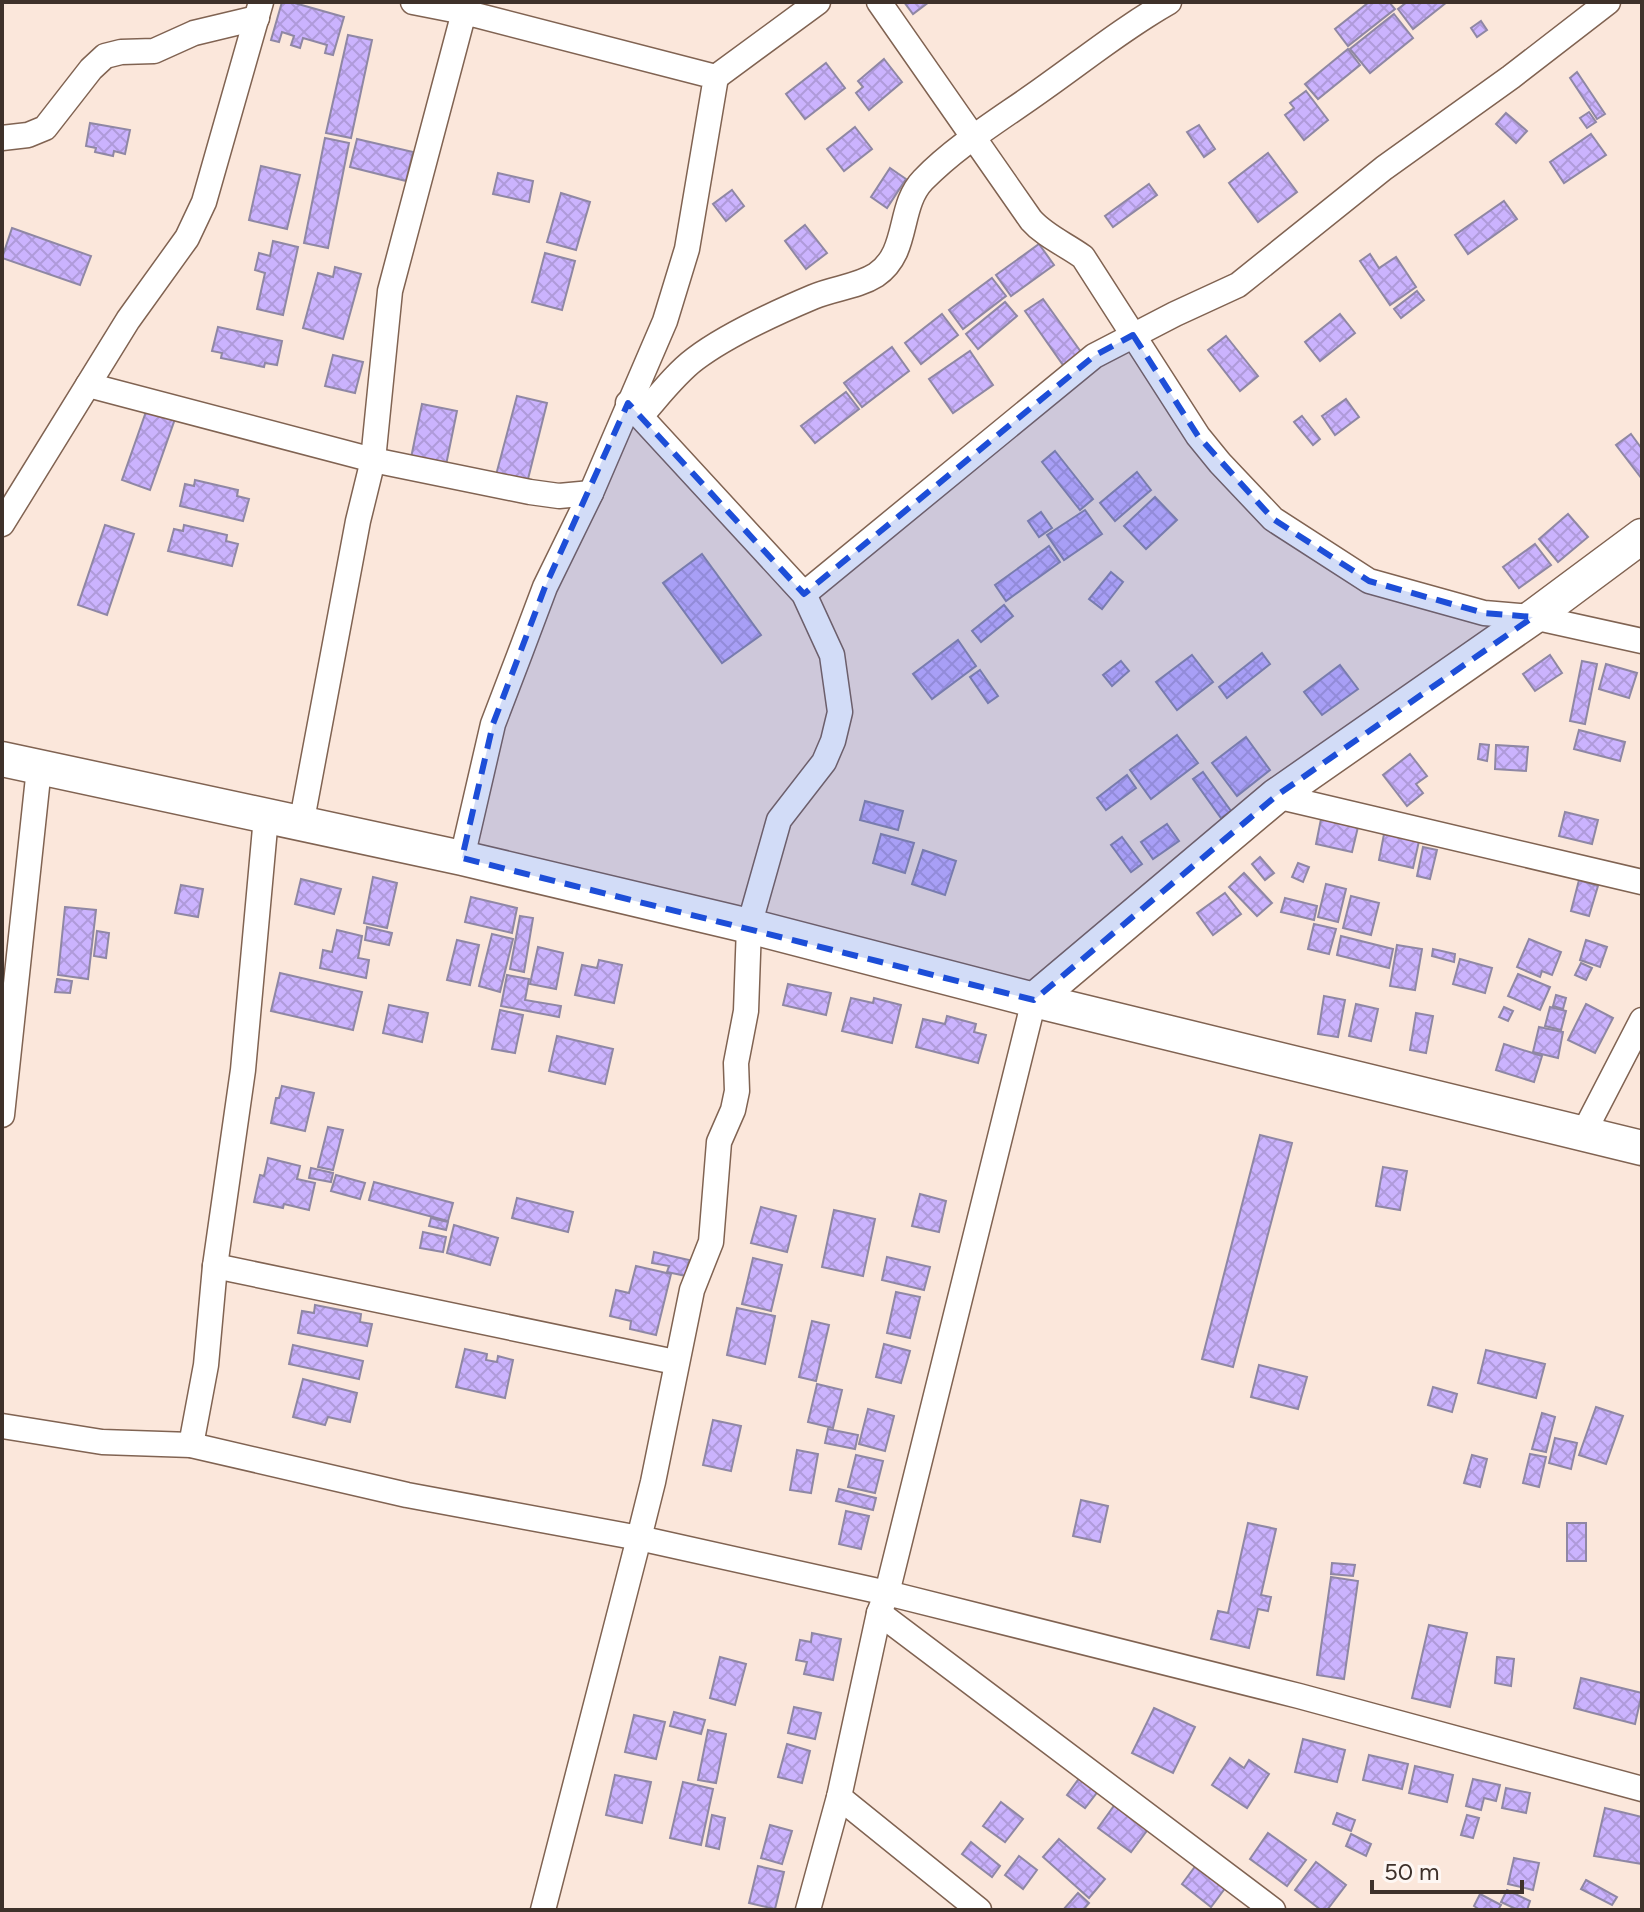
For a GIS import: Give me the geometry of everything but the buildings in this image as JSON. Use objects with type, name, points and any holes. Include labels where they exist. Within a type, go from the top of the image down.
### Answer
[{"type":"street","points":[[413,2],[466,7],[716,77]]},
{"type":"street","points":[[462,858],[493,724],[545,587],[634,410],[665,321],[687,249],[716,77],[818,2]]},
{"type":"street","points":[[879,2],[1043,233],[1083,257],[1198,436],[1273,519],[1369,581],[1484,613],[1533,617],[1642,641]]},
{"type":"street","points":[[634,410],[718,343],[813,298],[858,284],[877,274],[892,260],[900,243],[916,189],[974,138],[1169,2]]},
{"type":"street","points":[[804,594],[1094,356],[1238,285],[1384,168],[1608,2]]},
{"type":"street","points":[[301,825],[358,521],[373,460],[390,291],[466,7]]},
{"type":"street","points":[[2,138],[28,135],[45,128],[91,69],[105,56],[154,51],[259,10]]},
{"type":"street","points":[[2,524],[128,320],[187,238],[204,202],[259,10]]},
{"type":"street","points":[[88,385],[373,460],[530,492],[559,496],[591,493]]},
{"type":"street","points":[[543,1910],[653,1482],[692,1290],[711,1242],[719,1142],[733,1110],[737,1091],[736,1063],[746,1011],[749,926],[779,820],[824,762],[840,712],[832,655],[804,594],[634,410]]},
{"type":"street","points":[[808,1910],[839,1797],[883,1603],[1034,1000],[1276,796],[1533,617],[1642,536]]},
{"type":"street","points":[[2,759],[462,858],[749,926],[1034,1000],[1642,1148]]},
{"type":"street","points":[[2,1115],[39,768]]},
{"type":"street","points":[[1276,796],[1642,882]]},
{"type":"street","points":[[191,1445],[206,1365],[215,1266],[243,1070],[266,817]]},
{"type":"street","points":[[1583,1134],[1642,1020]]},
{"type":"street","points":[[215,1266],[675,1362]]},
{"type":"street","points":[[2,1426],[102,1442],[191,1445],[407,1495],[639,1538],[883,1603],[1299,1696],[1642,1789]]},
{"type":"street","points":[[883,1603],[1273,1910]]},
{"type":"street","points":[[839,1797],[979,1910]]},
{"type":"highlighted area","points":[[1133,335],[1198,436],[1273,519],[1369,581],[1484,613],[1533,617],[1276,796],[1034,1000],[462,858],[493,724],[545,587],[628,403],[804,594],[1094,356]]}]
